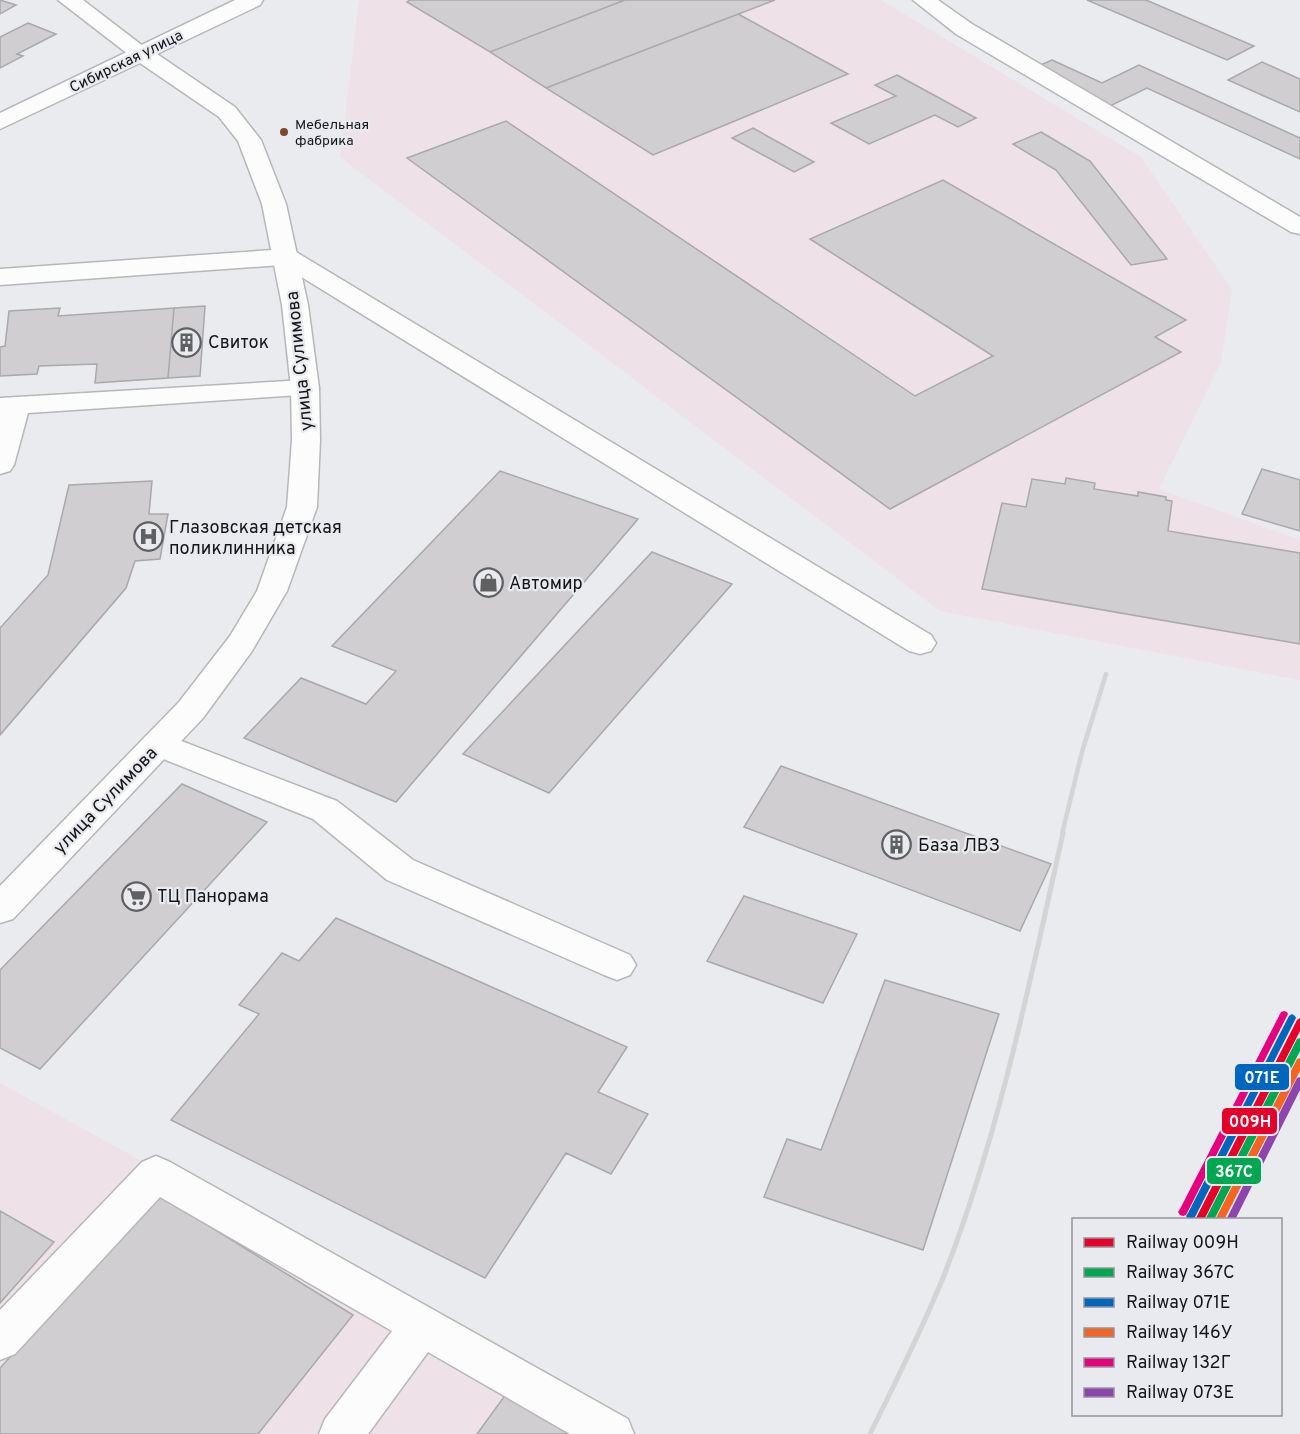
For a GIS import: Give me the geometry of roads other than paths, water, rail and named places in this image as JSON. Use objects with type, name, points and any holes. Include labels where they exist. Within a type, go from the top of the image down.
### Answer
[{"type":"main road","name":"улица Сулимова","points":[[0,909],[191,710],[241,643],[272,591],[302,507],[306,440],[304,388],[287,257],[274,204],[249,140],[227,112],[69,0]]},
{"type":"main road","name":"Сибирская улица","points":[[0,122],[252,0]]},
{"type":"main road","points":[[924,0],[964,29],[1300,227]]},
{"type":"main road","points":[[0,277],[287,257],[920,643]]},
{"type":"main road","points":[[0,465],[8,405],[304,388]]},
{"type":"main road","points":[[158,744],[325,810],[400,870],[617,964]]},
{"type":"main road","points":[[0,1340],[156,1174],[612,1434]]},
{"type":"main road","points":[[341,1434],[422,1326]]},
{"type":"railway","points":[[1062,834],[1082,752],[1106,674]]},
{"type":"railway","points":[[870,1434],[937,1294],[965,1219],[1012,1055],[1063,833]]},
{"type":"rail line","name":"132Г","points":[[1183,1212],[1284,1014]]},
{"type":"rail line","name":"071Е","points":[[1191,1216],[1292,1018]]},
{"type":"rail line","name":"009Н","points":[[1200,1218],[1300,1022]]},
{"type":"rail line","name":"367С","points":[[1210,1218],[1300,1042]]},
{"type":"rail line","name":"146У","points":[[1220,1218],[1300,1062]]},
{"type":"rail line","name":"073Е","points":[[1231,1218],[1300,1081]]},
{"type":"place","name":"Мебельная фабрика","points":[[284,132]]},
{"type":"place","name":"Свиток","points":[[187,342]]},
{"type":"place","name":"Глазовская детская поликлинника","points":[[148,537]]},
{"type":"place","name":"Автомир","points":[[488,583]]},
{"type":"place","name":"База ЛВЗ","points":[[897,845]]},
{"type":"place","name":"ТЦ Панорама","points":[[136,896]]}]
